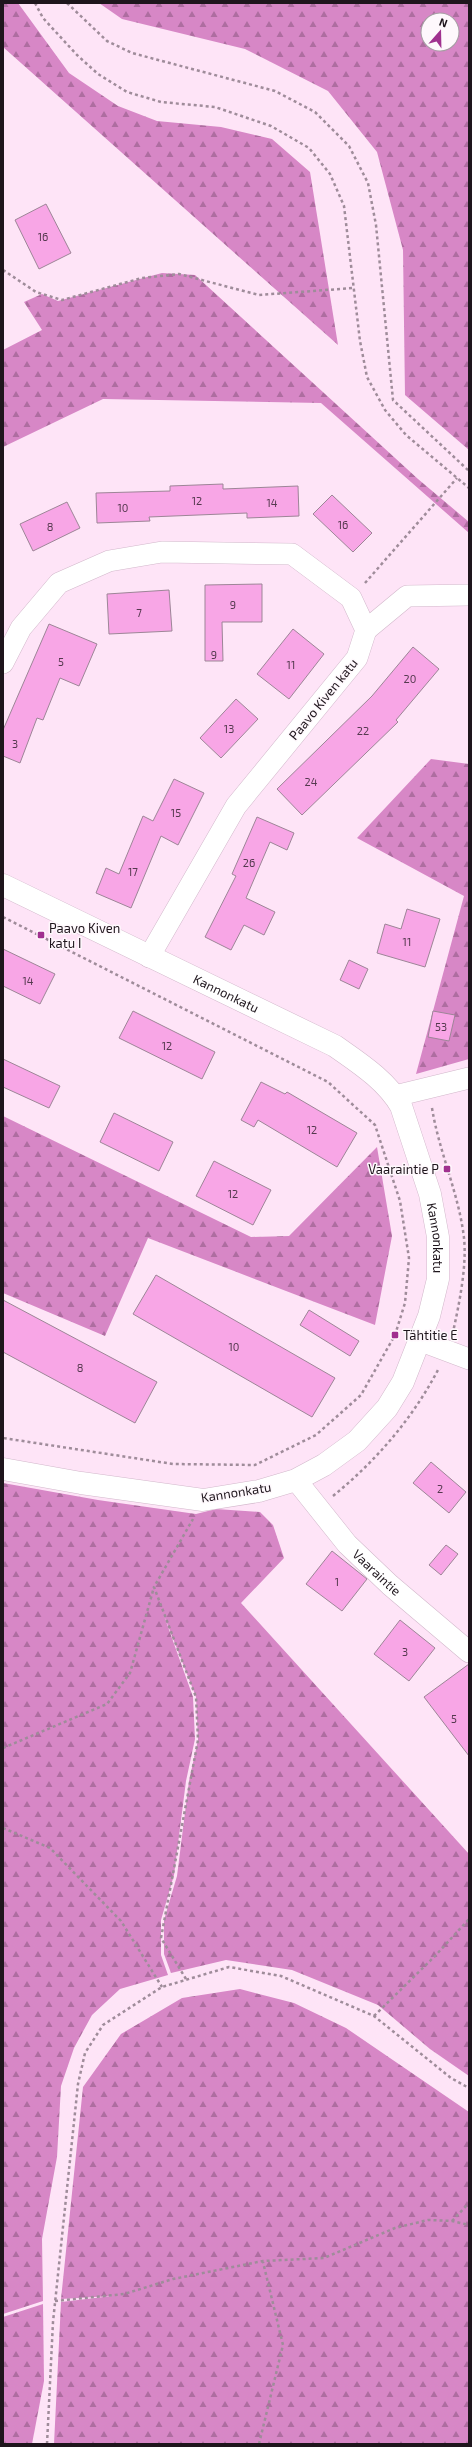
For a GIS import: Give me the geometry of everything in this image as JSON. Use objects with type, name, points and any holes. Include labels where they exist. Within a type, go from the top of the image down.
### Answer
[{"type":"street","points":[[3,663],[21,628],[59,583],[109,561],[162,552],[292,554],[351,598],[366,630],[407,596],[469,595]]},
{"type":"street","name":"Paavo Kiven katu","points":[[149,957],[236,806],[357,658],[366,630]]},
{"type":"street","name":"Kannonkatu","points":[[3,885],[335,1046],[368,1069],[395,1096],[401,1106],[430,1194],[438,1237],[438,1278],[421,1341],[403,1382],[387,1408],[357,1441],[324,1466],[296,1480],[258,1491],[203,1500],[81,1483],[3,1470]]},
{"type":"street","points":[[395,1096],[469,1078]]},
{"type":"street","points":[[421,1341],[469,1359]]},
{"type":"street","name":"Vaaraintie","points":[[296,1480],[347,1544],[390,1585],[469,1652]]},
{"type":"path","points":[[36,3],[43,18],[77,55],[98,74],[127,92],[161,102],[215,106],[270,126],[309,148],[330,174],[344,206],[353,288],[367,377],[385,410],[406,435],[469,488]]},
{"type":"path","points":[[67,3],[107,41],[132,53],[275,91],[315,112],[349,146],[368,183],[374,211],[393,400],[469,471]]},
{"type":"path","points":[[3,270],[36,292],[62,300],[142,278],[179,274],[259,295],[353,288]]},
{"type":"path","points":[[351,598],[391,556],[457,478]]},
{"type":"path","points":[[3,917],[328,1082],[375,1125],[400,1201],[409,1258],[405,1303],[396,1335],[361,1395],[316,1435],[255,1465],[173,1464],[3,1438]]},
{"type":"path","points":[[3,1748],[107,1704],[130,1673],[154,1588],[196,1514]]},
{"type":"path","points":[[154,1588],[196,1697],[198,1740],[161,1938],[186,1979]]},
{"type":"path","points":[[3,1828],[50,1848],[121,1921],[162,1988]]},
{"type":"path","points":[[374,2016],[435,1956],[469,1919]]},
{"type":"path","points":[[47,2444],[55,2301],[78,2084],[85,2053],[102,2025],[162,1988],[186,1979],[229,1967],[282,1976],[374,2016],[451,2078],[469,2088]]},
{"type":"path","points":[[452,2220],[469,2203]]},
{"type":"path","points":[[55,2301],[124,2294],[173,2278],[263,2261],[324,2258],[395,2228],[428,2220],[452,2220],[469,2225]]},
{"type":"path","points":[[259,2444],[283,2345],[263,2261]]},
{"type":"green space","points":[[3,3],[18,3],[69,73],[118,106],[157,121],[221,127],[272,139],[310,172],[338,345],[3,47]]},
{"type":"green space","points":[[99,3],[469,3],[469,450],[405,395],[403,250],[377,152],[328,91],[245,49],[122,19]]},
{"type":"green space","points":[[162,273],[195,275],[418,479],[469,522],[469,533],[321,403],[103,399],[3,447],[3,350],[42,330],[24,302],[42,294],[58,301]]},
{"type":"green space","points":[[431,759],[469,764],[469,1059],[416,1074],[464,896],[357,838]]},
{"type":"green space","points":[[3,1116],[251,1237],[289,1236],[377,1147],[392,1236],[375,1325],[148,1238],[105,1336],[3,1293]]},
{"type":"green space","points":[[3,1483],[98,1500],[196,1514],[216,1509],[260,1512],[273,1525],[284,1558],[241,1603],[469,1854],[469,2076],[430,2049],[378,2005],[292,1970],[226,1960],[171,1973],[164,1954],[164,1920],[177,1876],[189,1781],[198,1740],[196,1697],[163,1613],[193,1697],[195,1739],[186,1781],[174,1875],[161,1920],[161,1955],[168,1975],[120,1989],[92,2015],[74,2048],[61,2086],[57,2157],[42,2239],[43,2301],[3,2314]]},
{"type":"green space","points":[[240,1989],[294,2003],[346,2028],[469,2112],[469,2444],[54,2444],[61,2302],[112,2296],[61,2299],[83,2087],[121,2034],[182,1998]]},
{"type":"green space","points":[[43,2304],[44,2381],[32,2444],[3,2444],[3,2317]]},
{"type":"building","points":[[46,204],[71,253],[39,269],[15,220]]},
{"type":"building","points":[[223,484],[223,489],[298,486],[299,516],[247,518],[247,513],[149,517],[150,521],[97,523],[96,493],[170,491],[170,486]]},
{"type":"building","points":[[332,495],[372,533],[353,552],[313,514]]},
{"type":"building","points":[[67,502],[80,528],[33,551],[20,524]]},
{"type":"building","points":[[262,584],[262,622],[222,622],[223,661],[205,661],[205,585]]},
{"type":"building","points":[[169,590],[172,631],[109,634],[107,594]]},
{"type":"building","points":[[49,624],[97,644],[79,686],[60,678],[43,720],[37,718],[20,763],[3,756],[3,730]]},
{"type":"building","points":[[293,629],[324,654],[289,699],[257,674]]},
{"type":"building","points":[[413,647],[439,669],[396,720],[398,722],[302,815],[277,789],[372,696]]},
{"type":"building","points":[[236,699],[258,719],[221,758],[200,738]]},
{"type":"building","points":[[174,779],[204,793],[178,845],[161,836],[131,908],[96,893],[106,868],[119,874],[143,816],[153,821]]},
{"type":"building","points":[[257,817],[294,833],[287,850],[270,842],[246,898],[275,912],[264,935],[244,925],[231,950],[205,937],[236,876],[232,874]]},
{"type":"building","points":[[407,909],[440,919],[425,967],[377,953],[385,924],[401,929]]},
{"type":"building","points":[[3,949],[55,974],[40,1004],[3,986]]},
{"type":"building","points":[[349,960],[368,969],[359,989],[340,980]]},
{"type":"building","points":[[133,1011],[215,1052],[202,1079],[119,1038]]},
{"type":"building","points":[[433,1011],[455,1015],[449,1041],[428,1037]]},
{"type":"building","points":[[3,1059],[60,1086],[49,1108],[3,1087]]},
{"type":"building","points":[[261,1082],[285,1094],[287,1092],[357,1133],[337,1167],[258,1120],[254,1127],[241,1120]]},
{"type":"building","points":[[114,1113],[173,1142],[159,1171],[100,1142]]},
{"type":"building","points":[[214,1161],[271,1190],[253,1225],[196,1196]]},
{"type":"building","points":[[156,1275],[335,1378],[312,1417],[133,1314]]},
{"type":"building","points":[[3,1300],[157,1382],[135,1423],[3,1352]]},
{"type":"building","points":[[309,1310],[359,1341],[350,1356],[300,1325]]},
{"type":"building","points":[[431,1462],[466,1492],[449,1513],[413,1483]]},
{"type":"building","points":[[446,1545],[458,1554],[441,1575],[429,1565]]},
{"type":"building","points":[[332,1551],[367,1579],[342,1611],[306,1584]]},
{"type":"building","points":[[400,1620],[435,1648],[409,1681],[374,1654]]},
{"type":"building","points":[[469,1664],[469,1756],[424,1697]]},
{"type":"place","name":"Paavo Kiven katu I","points":[[41,935]]},
{"type":"place","name":"Vaaraintie P","points":[[447,1169]]},
{"type":"place","name":"Tähtitie E","points":[[395,1335]]}]
